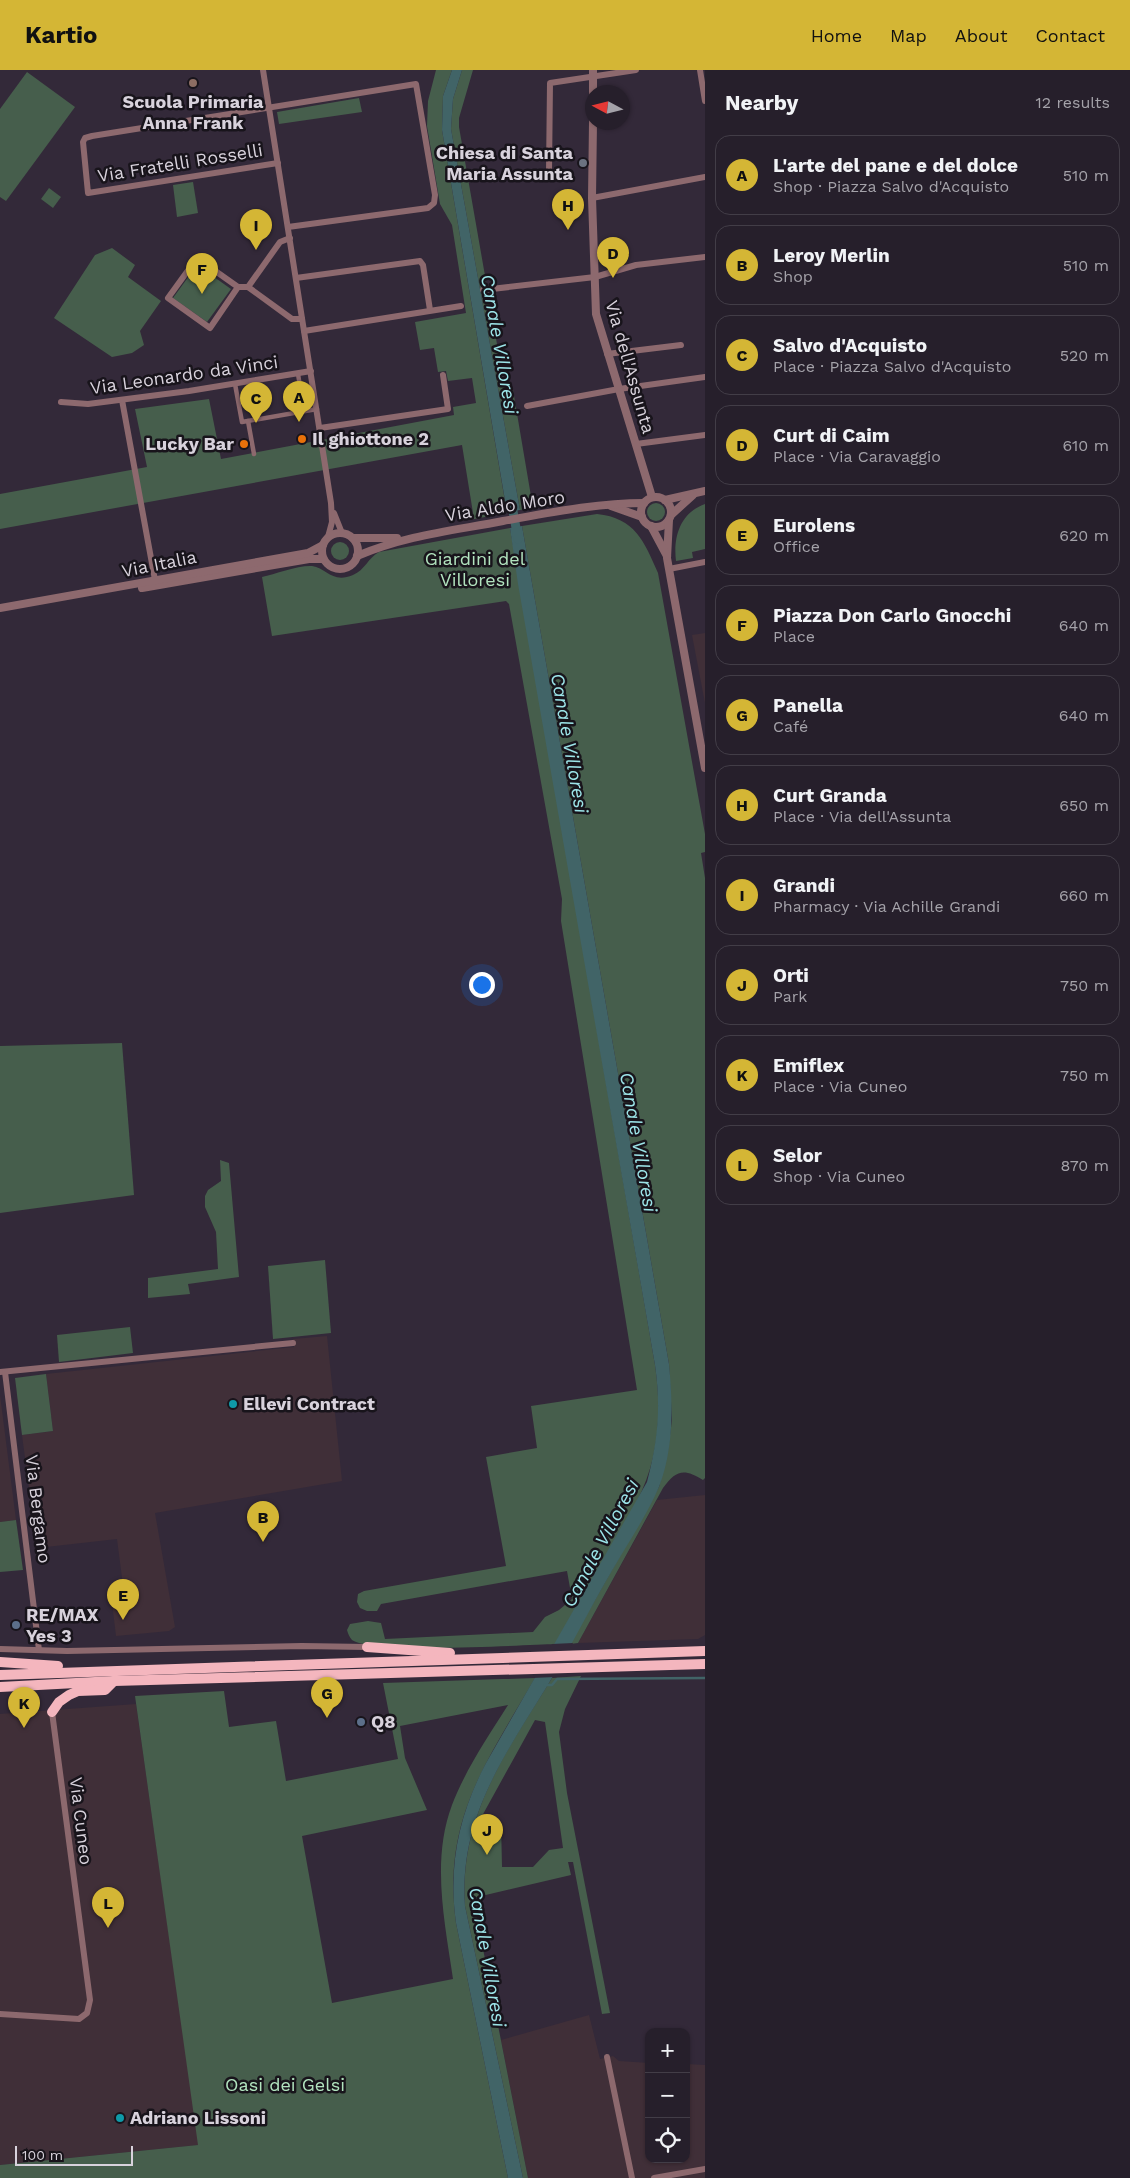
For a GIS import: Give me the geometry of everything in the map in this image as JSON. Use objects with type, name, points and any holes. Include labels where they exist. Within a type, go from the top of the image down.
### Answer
[{"type":"highway","points":[[367,1647],[426,1652],[538,1656]]},
{"type":"highway","points":[[0,1674],[703,1650]]},
{"type":"highway","points":[[0,1662],[137,1669]]},
{"type":"highway","points":[[0,1687],[114,1681],[268,1679],[478,1670],[703,1666]]},
{"type":"highway","points":[[52,1712],[59,1702],[69,1695],[78,1692],[105,1690],[114,1681]]},
{"type":"street","points":[[263,70],[331,503],[332,522],[328,538],[323,545],[323,559],[334,569],[344,569],[352,564],[357,556],[358,548],[352,538],[342,533],[331,503]]},
{"type":"street","points":[[549,172],[550,83],[593,73],[636,70]]},
{"type":"street","points":[[700,70],[705,101]]},
{"type":"street","points":[[269,107],[416,84],[436,195],[434,203],[428,208],[288,227]]},
{"type":"street","name":"Via Fratelli Rosselli","points":[[269,107],[85,138],[83,147],[88,193],[278,162]]},
{"type":"street","name":"Via dell'Assunta","points":[[593,130],[592,198],[596,314],[652,497]]},
{"type":"street","points":[[592,198],[705,177]]},
{"type":"street","points":[[248,287],[280,242],[290,238]]},
{"type":"street","points":[[484,290],[595,277],[636,265],[705,257]]},
{"type":"street","points":[[238,288],[210,328],[168,298],[197,258],[238,288],[248,287],[292,319],[302,319]]},
{"type":"street","points":[[296,278],[420,262],[423,265],[430,310]]},
{"type":"street","points":[[304,331],[461,306]]},
{"type":"street","points":[[607,354],[681,345]]},
{"type":"street","name":"Via Leonardo da Vinci","points":[[61,402],[80,405],[122,400],[311,372]]},
{"type":"street","points":[[298,374],[304,411]]},
{"type":"street","points":[[320,428],[448,409],[443,375]]},
{"type":"street","points":[[527,406],[619,389],[705,377]]},
{"type":"street","points":[[235,384],[242,422],[316,409]]},
{"type":"street","points":[[122,400],[155,580]]},
{"type":"street","points":[[248,420],[254,454]]},
{"type":"street","points":[[636,444],[705,435]]},
{"type":"street","points":[[668,558],[652,526],[642,517],[644,503],[652,497],[665,500],[702,492]]},
{"type":"street","points":[[652,526],[661,526],[683,502],[702,492]]},
{"type":"street","points":[[665,500],[669,504],[670,518],[669,568],[705,768]]},
{"type":"street","name":"Via Aldo Moro","points":[[352,538],[409,537],[606,505],[644,503]]},
{"type":"street","name":"Via Aldo Moro","points":[[606,505],[642,517]]},
{"type":"street","points":[[328,538],[342,533]]},
{"type":"street","name":"Via Aldo Moro","points":[[357,556],[409,537]]},
{"type":"street","name":"Via Italia","points":[[0,608],[308,552],[323,545]]},
{"type":"street","name":"Via Italia","points":[[0,613],[309,559],[323,559]]},
{"type":"street","points":[[669,568],[705,562]]},
{"type":"street","points":[[126,590],[146,585],[155,580],[187,580]]},
{"type":"street","points":[[2,1372],[294,1343]]},
{"type":"street","name":"Via Bergamo","points":[[2,1372],[39,1650]]},
{"type":"street","points":[[0,1648],[67,1651],[273,1646],[367,1647]]},
{"type":"street","name":"Via Cuneo","points":[[0,2014],[79,2019],[87,2013],[90,2000],[52,1712]]},
{"type":"street","points":[[607,2058],[632,2178]]},
{"type":"street","points":[[654,2178],[705,2169]]},
{"type":"shaded area","points":[[452,70],[462,70],[453,99],[451,129],[520,510],[507,512],[442,130],[443,96]]},
{"type":"shaded area","points":[[522,526],[669,1364],[672,1411],[670,1442],[659,1487],[555,1673],[500,1765],[487,1791],[469,1845],[465,1875],[465,1906],[523,2178],[508,2178],[456,1923],[454,1881],[458,1840],[469,1801],[486,1763],[647,1482],[654,1452],[658,1410],[655,1365],[518,584],[510,528]]},
{"type":"shaded area","points":[[705,633],[705,703],[692,635]]},
{"type":"shaded area","points":[[327,1336],[342,1481],[155,1513],[175,1627],[169,1631],[116,1636],[111,1594],[124,1593],[117,1539],[37,1548],[22,1435],[53,1431],[46,1374],[294,1347],[293,1339]]},
{"type":"shaded area","points":[[0,1395],[16,1520],[0,1522]]},
{"type":"shaded area","points":[[705,1495],[705,1635],[698,1639],[578,1643],[657,1500]]},
{"type":"shaded area","points":[[136,1704],[199,2145],[0,2165],[0,1714]]},
{"type":"shaded area","points":[[589,2015],[600,2059],[613,2056],[619,2061],[645,2063],[645,2163],[690,2163],[690,2064],[705,2065],[705,2178],[528,2178],[501,2040]]},
{"type":"green space","points":[[436,70],[452,70],[443,96],[442,130],[507,513],[474,519],[462,445],[0,529],[0,494],[147,467],[135,409],[209,399],[221,459],[454,415],[453,407],[476,403],[472,378],[448,381],[446,371],[438,372],[434,348],[420,350],[415,322],[466,313],[452,225],[440,204],[427,126],[428,101]]},
{"type":"green space","points":[[462,70],[473,70],[459,118],[459,127],[505,390],[513,390],[533,508],[520,510],[451,129],[453,99]]},
{"type":"green space","points":[[27,72],[75,107],[6,201],[0,197],[0,109]]},
{"type":"green space","points":[[359,98],[362,112],[279,124],[277,112]]},
{"type":"green space","points":[[193,182],[198,213],[177,217],[173,185]]},
{"type":"green space","points":[[49,188],[61,197],[53,208],[41,199]]},
{"type":"green space","points":[[112,248],[135,265],[128,277],[161,301],[140,331],[144,345],[132,353],[112,357],[54,318],[95,255]]},
{"type":"green space","points":[[197,265],[231,289],[207,322],[173,298]]},
{"type":"green space","points":[[656,503],[662,506],[665,512],[662,518],[656,521],[650,518],[647,512],[650,506]]},
{"type":"green space","points":[[705,504],[705,549],[692,552],[693,558],[676,561],[676,543],[680,527],[690,513]]},
{"type":"green space","points":[[597,514],[621,520],[629,526],[643,541],[658,573],[705,834],[705,852],[701,853],[705,878],[705,1478],[703,1480],[691,1474],[676,1474],[663,1488],[578,1643],[570,1644],[659,1487],[668,1450],[672,1420],[669,1364],[522,526]]},
{"type":"green space","name":"Giardini del Villoresi","points":[[510,528],[655,1365],[658,1401],[657,1436],[650,1470],[636,1503],[555,1644],[482,1647],[387,1647],[352,1640],[347,1630],[350,1624],[368,1621],[381,1623],[385,1639],[533,1632],[545,1617],[559,1610],[572,1599],[567,1571],[381,1604],[377,1611],[367,1611],[360,1608],[357,1602],[358,1594],[364,1591],[506,1566],[486,1457],[537,1448],[531,1406],[637,1390],[561,921],[562,899],[509,604],[506,601],[272,636],[262,577],[294,568],[312,566],[335,577],[346,577],[357,573],[379,552]]},
{"type":"green space","points":[[340,542],[346,545],[349,551],[346,557],[340,560],[334,557],[331,551],[334,545]]},
{"type":"green space","points":[[122,1043],[134,1195],[0,1213],[0,1046]]},
{"type":"green space","points":[[220,1160],[229,1163],[239,1277],[188,1284],[190,1294],[148,1298],[148,1278],[218,1269],[216,1232],[205,1207],[205,1196],[208,1190],[221,1181]]},
{"type":"green space","points":[[325,1260],[331,1333],[273,1339],[268,1266]]},
{"type":"green space","points":[[130,1327],[133,1353],[59,1362],[57,1335]]},
{"type":"green space","points":[[46,1374],[53,1431],[22,1435],[15,1378]]},
{"type":"green space","points":[[16,1520],[23,1570],[0,1572],[0,1522]]},
{"type":"green space","points":[[581,1676],[565,1709],[559,1732],[567,1793],[610,2013],[602,2014],[573,1862],[568,1862],[571,1875],[473,1898],[528,2178],[523,2178],[465,1906],[465,1873],[470,1842],[478,1813],[489,1785],[503,1758],[552,1678]],"holes":[[[535,1720],[545,1722],[563,1848],[549,1850],[533,1867],[502,1867],[501,1822],[482,1816]]]},
{"type":"green space","name":"Oasi dei Gelsi","points":[[535,1678],[500,1738],[472,1794],[462,1823],[456,1853],[453,1886],[456,1923],[508,2178],[0,2178],[0,2165],[198,2145],[135,1696],[224,1691],[229,1727],[276,1721],[286,1781],[398,1759],[383,1683]],"holes":[[[508,1705],[477,1754],[464,1779],[452,1805],[446,1826],[442,1848],[442,1892],[453,1979],[332,2003],[302,1836],[427,1810],[405,1758],[400,1726]]]},
{"type":"pier","points":[[573,1643],[555,1677],[532,1678],[552,1644]]},
{"type":"waterway","name":"Canale Villoresi","points":[[511,500],[518,539]]},
{"type":"waterway","points":[[545,1685],[552,1685],[557,1679],[705,1678]]},
{"type":"place","name":"Scuola Primaria Anna Frank","points":[[193,83]]},
{"type":"place","name":"Chiesa di Santa Maria Assunta","points":[[583,163]]},
{"type":"place","name":"Curt Granda","points":[[568,230]]},
{"type":"place","name":"Grandi","points":[[256,250]]},
{"type":"place","name":"Curt di Caim","points":[[613,278]]},
{"type":"place","name":"Piazza Don Carlo Gnocchi","points":[[202,294]]},
{"type":"place","name":"L'arte del pane e del dolce","points":[[299,422]]},
{"type":"place","name":"Salvo d'Acquisto","points":[[256,423]]},
{"type":"place","name":"Il ghiottone 2","points":[[302,439]]},
{"type":"place","name":"Lucky Bar","points":[[244,444]]},
{"type":"place","name":"Ellevi Contract","points":[[233,1404]]},
{"type":"place","name":"Leroy Merlin","points":[[263,1542]]},
{"type":"place","name":"Eurolens","points":[[123,1620]]},
{"type":"place","name":"RE/MAX Yes 3","points":[[16,1625]]},
{"type":"place","name":"Panella","points":[[327,1718]]},
{"type":"place","name":"Q8","points":[[361,1722]]},
{"type":"place","name":"Emiflex","points":[[24,1728]]},
{"type":"place","name":"Orti","points":[[487,1855]]},
{"type":"place","name":"Selor","points":[[108,1928]]},
{"type":"place","name":"Adriano Lissoni","points":[[120,2118]]}]
